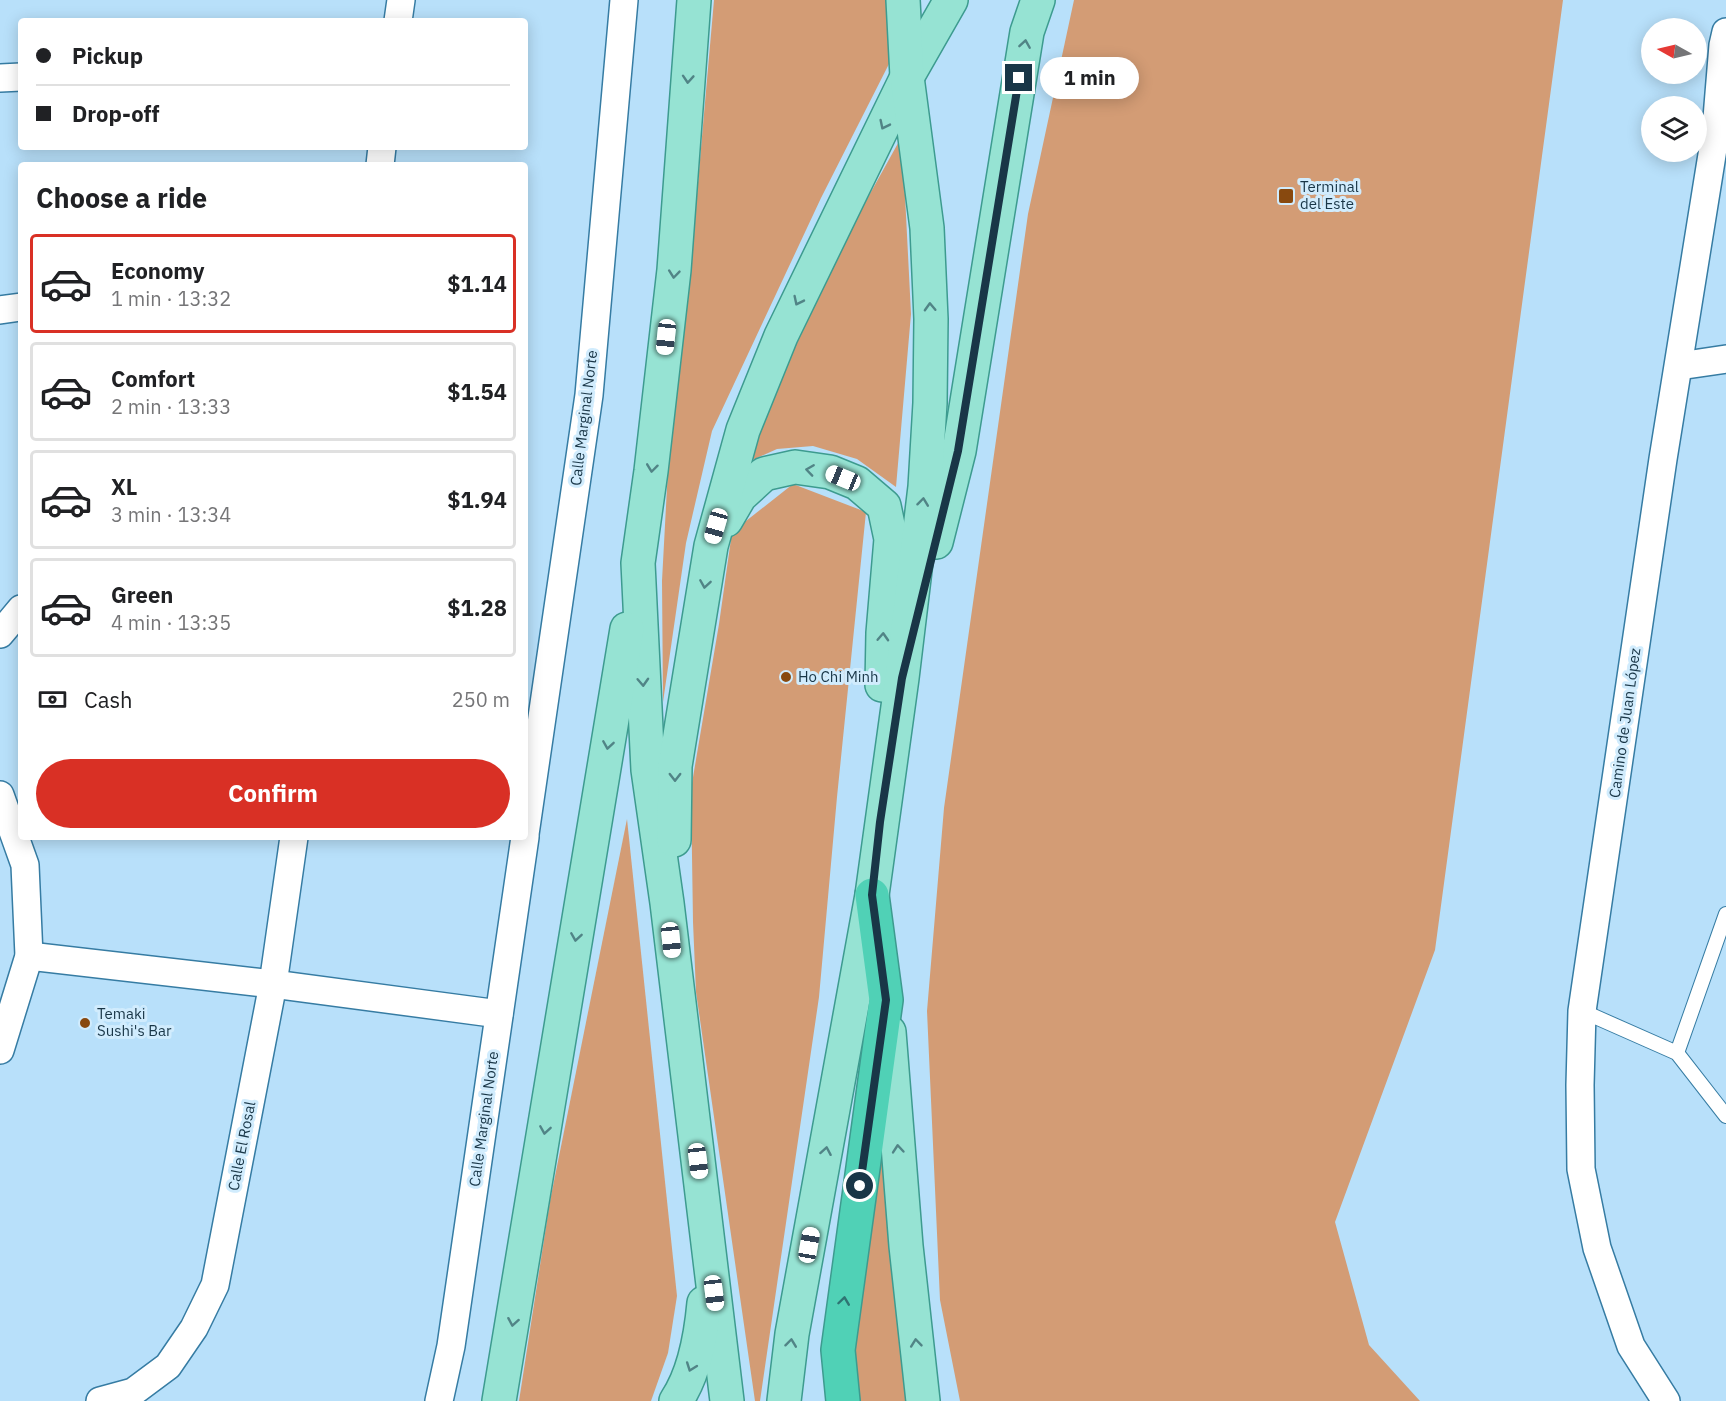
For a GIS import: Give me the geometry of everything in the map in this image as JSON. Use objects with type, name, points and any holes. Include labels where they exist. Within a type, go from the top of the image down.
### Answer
[{"type":"highway","points":[[843,1401],[838,1350],[886,1000],[872,895]]},
{"type":"main road","points":[[784,1401],[792,1334],[872,895],[925,487],[931,319],[927,228],[908,77],[903,0]]},
{"type":"main road","points":[[673,958],[675,766],[711,546],[743,430],[781,336],[908,77],[951,0]]},
{"type":"main road","points":[[902,678],[958,451],[1027,32],[1038,0]]},
{"type":"main road","points":[[499,1401],[638,562],[651,471],[674,270],[692,10]]},
{"type":"main road","points":[[711,546],[740,496],[764,474],[795,467],[830,472],[856,483],[884,507],[891,539],[883,633],[880,822]]},
{"type":"main road","points":[[638,562],[648,770],[727,1401]]},
{"type":"main road","points":[[886,1000],[906,1246],[922,1401]]},
{"type":"main road","points":[[676,1401],[695,1360],[704,1305],[700,1184]]},
{"type":"street","points":[[398,18],[401,0]]},
{"type":"street","name":"Calle Marginal Norte","points":[[528,814],[588,395],[624,0]]},
{"type":"street","name":"Camino de Juan López","points":[[1666,1401],[1631,1346],[1597,1248],[1581,1169],[1582,1011],[1678,366],[1716,130],[1726,32]]},
{"type":"street","points":[[0,78],[18,77]]},
{"type":"street","points":[[0,310],[18,307]]},
{"type":"street","points":[[1678,366],[1726,359]]},
{"type":"street","points":[[0,634],[18,613]]},
{"type":"street","points":[[0,795],[25,865],[28,956],[0,1050]]},
{"type":"street","name":"Calle El Rosal","points":[[100,1401],[133,1392],[168,1366],[194,1328],[215,1285],[273,984],[294,840]]},
{"type":"street","name":"Calle Marginal Norte","points":[[439,1401],[451,1346],[524,840]]},
{"type":"street","points":[[28,956],[273,984],[499,1014]]},
{"type":"lane","points":[[1677,1053],[1726,914]]},
{"type":"lane","points":[[1582,1011],[1677,1053],[1726,1116]]},
{"type":"shaded area","points":[[714,0],[889,0],[893,56],[821,198],[712,431],[686,543],[663,702],[662,581],[671,413],[692,251]]},
{"type":"shaded area","points":[[1074,0],[1563,0],[1435,950],[1335,1222],[1369,1345],[1420,1401],[960,1401],[940,1300],[927,1011],[944,808],[1028,214]]},
{"type":"shaded area","points":[[902,136],[911,314],[896,487],[857,459],[813,446],[777,449],[750,461],[779,376],[816,294]]},
{"type":"shaded area","points":[[793,484],[866,512],[819,997],[760,1401],[755,1401],[696,992],[691,789],[732,532]]},
{"type":"shaded area","points":[[627,819],[677,1296],[668,1353],[651,1401],[519,1401],[550,1201]]},
{"type":"shaded area","points":[[886,1105],[915,1401],[855,1401],[850,1339]]},
{"type":"place","name":"Terminal del Este","points":[[1286,196]]},
{"type":"place","name":"Ho Chi Minh","points":[[786,677]]},
{"type":"place","name":"Temaki Sushi's Bar","points":[[85,1023]]},
{"type":"route","points":[[860,1186],[886,1000],[872,895],[880,822],[902,678],[958,451],[1019,78]]}]
